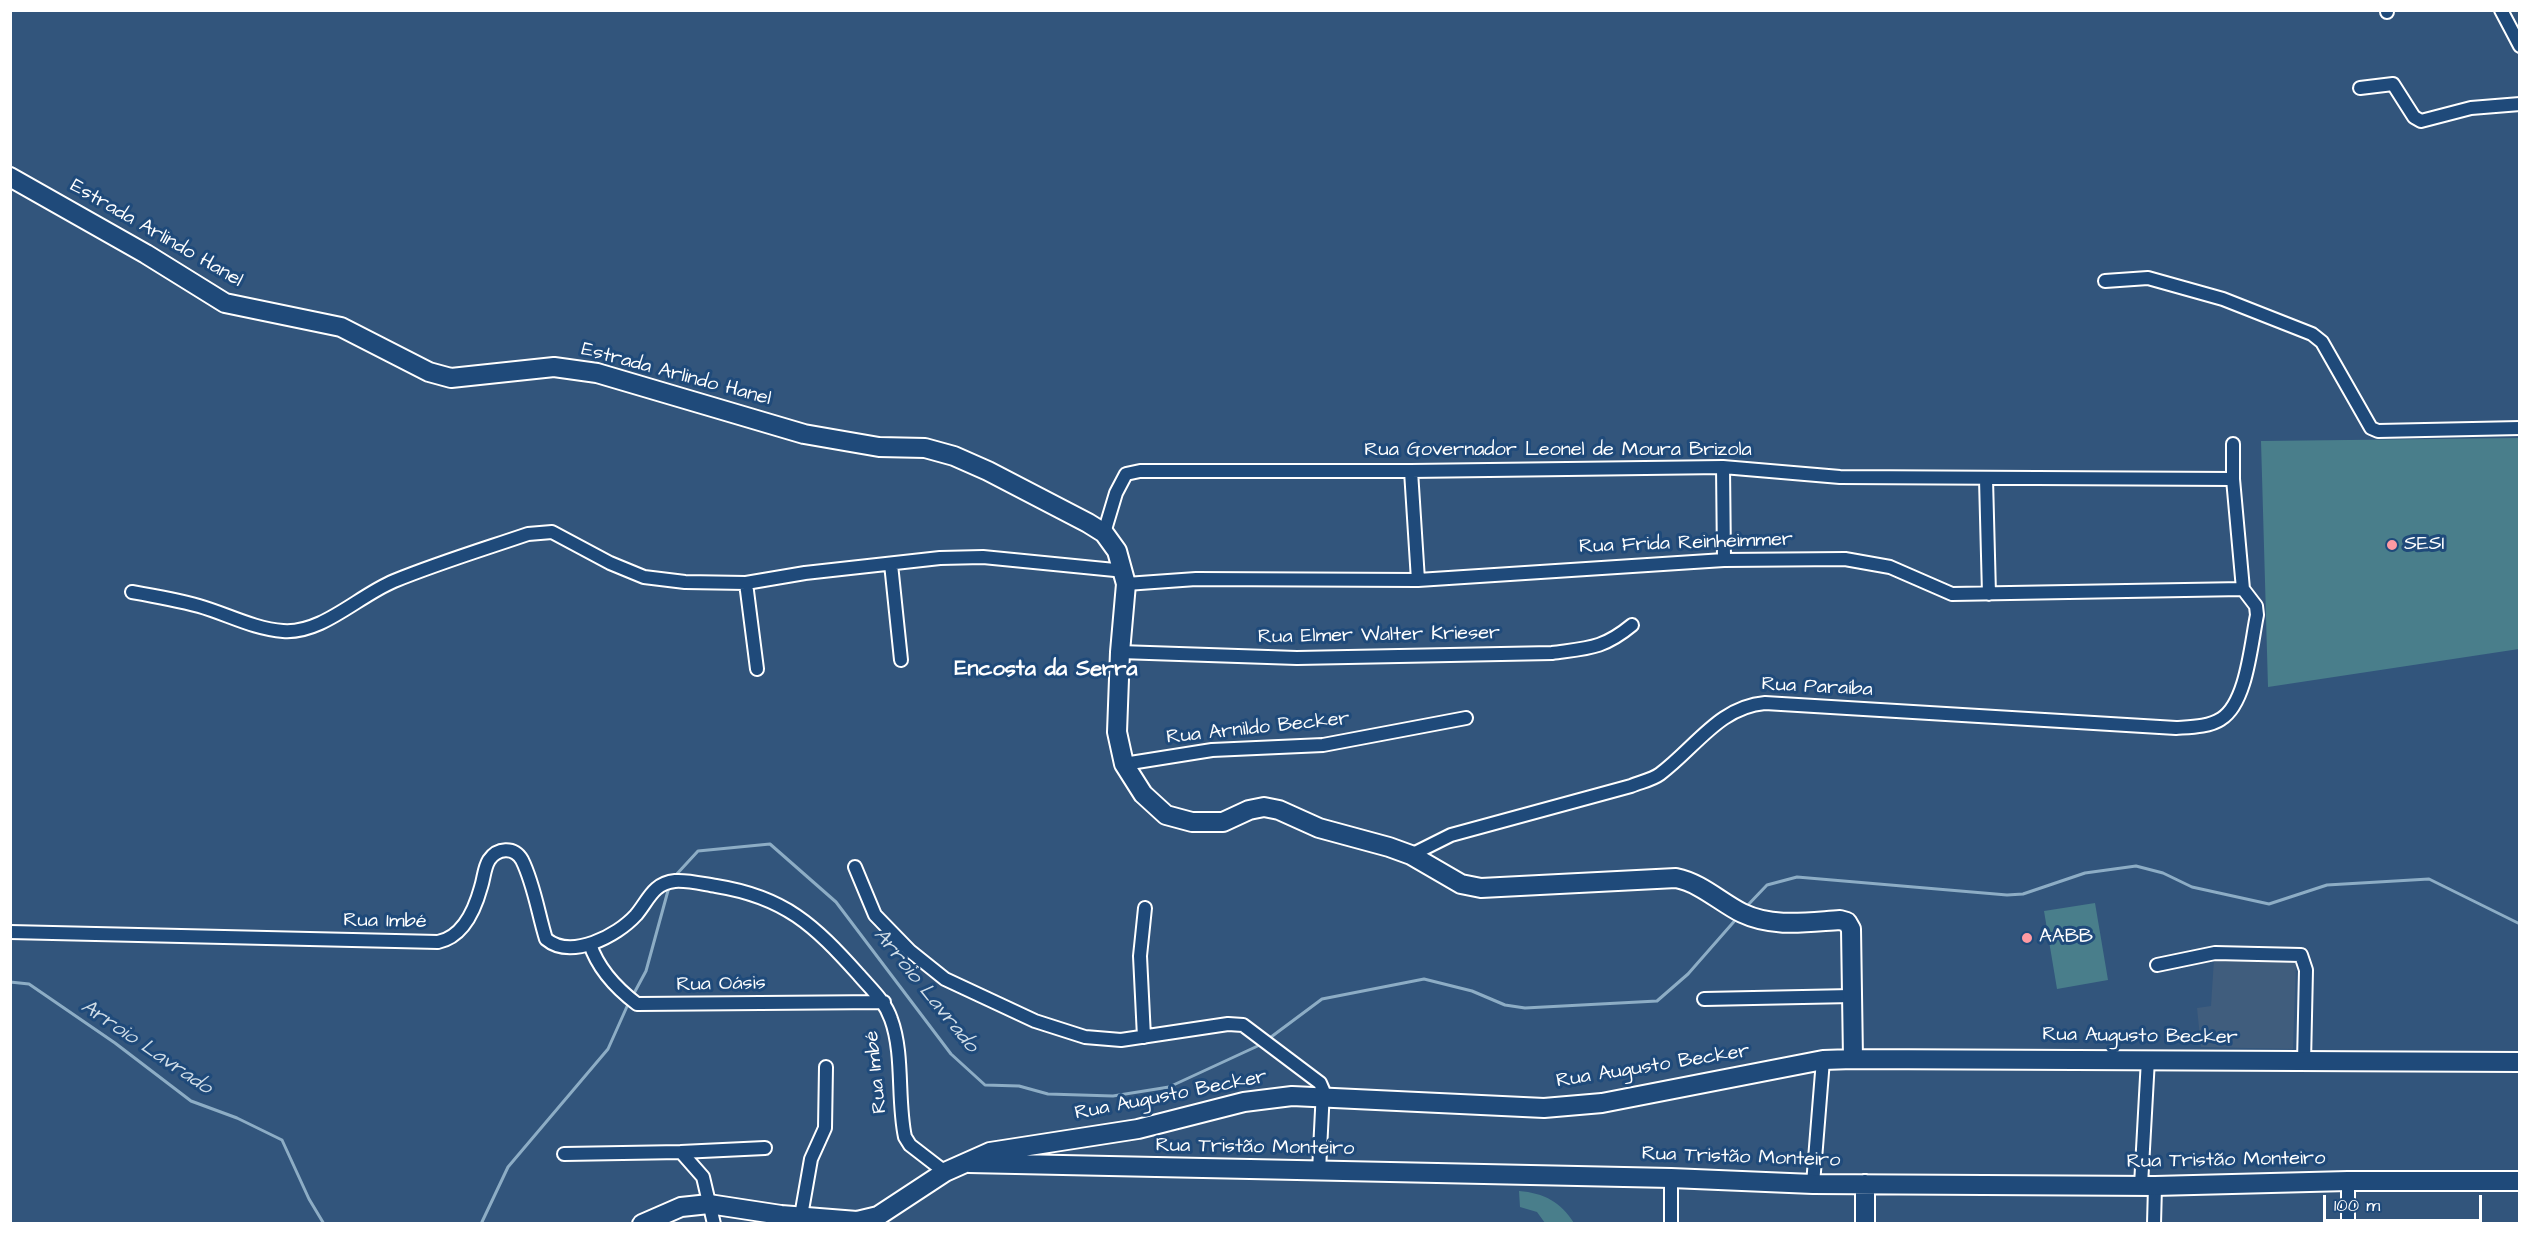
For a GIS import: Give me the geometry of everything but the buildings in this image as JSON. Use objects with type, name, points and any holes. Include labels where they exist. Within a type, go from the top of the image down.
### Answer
[{"type":"street","points":[[2501,10],[2520,46]]},
{"type":"street","points":[[2360,87],[2393,84],[2414,117],[2421,121],[2471,108],[2520,104]]},
{"type":"street","name":"Estrada Arlindo Hanel","points":[[10,177],[147,254],[225,303],[341,327],[429,372],[451,378],[554,367],[597,373],[804,434],[879,447],[925,448],[954,456],[988,471],[1104,533]]},
{"type":"street","points":[[2105,281],[2148,278],[2223,299],[2312,334],[2322,342],[2371,428],[2378,430],[2520,428]]},
{"type":"street","points":[[2233,444],[2233,479],[2243,589]]},
{"type":"street","points":[[1723,467],[1724,560]]},
{"type":"street","name":"Rua Governador Leonel de Moura Brizola","points":[[1104,533],[1116,493],[1126,474],[1140,471],[1411,471],[1723,467],[1840,477],[2233,479]]},
{"type":"street","points":[[1411,471],[1418,580]]},
{"type":"street","points":[[1986,479],[1989,594]]},
{"type":"street","name":"Rua Frida Reinheimmer","points":[[132,592],[199,606],[260,627],[284,631],[308,628],[326,621],[364,595],[395,581],[528,534],[552,532],[610,563],[644,577],[685,582],[746,583],[805,573],[983,557],[1125,577],[1418,580],[1724,560],[1867,561],[1890,567],[1952,594],[2243,589]]},
{"type":"street","points":[[1104,533],[1118,551],[1125,577],[1117,732],[1124,764],[1143,794],[1167,814],[1192,822],[1223,822],[1249,810],[1264,807],[1279,810],[1319,828],[1411,855],[1461,884],[1480,888],[1676,878],[1688,881],[1737,910],[1787,924],[1840,920],[1847,922],[1851,929],[1853,1059]]},
{"type":"street","points":[[891,564],[901,660]]},
{"type":"street","points":[[746,583],[757,669]]},
{"type":"street","name":"Rua Paraíba","points":[[1411,855],[1451,835],[1630,786],[1658,776],[1727,714],[1746,705],[1766,703],[2176,728],[2205,725],[2222,719],[2240,694],[2257,615],[2256,606],[2243,589]]},
{"type":"street","name":"Rua Elmer Walter Krieser","points":[[1120,652],[1297,658],[1552,653],[1586,649],[1612,641],[1632,625]]},
{"type":"street","name":"Rua Arnildo Becker","points":[[1124,764],[1212,750],[1323,745],[1466,718]]},
{"type":"street","name":"Rua Imbé","points":[[10,932],[438,942],[447,940],[460,930],[481,889],[487,862],[495,853],[507,849],[516,852],[521,859],[532,884],[546,939],[553,945],[566,947],[590,944],[628,922],[657,886],[675,881],[726,887],[759,896],[786,907],[827,940],[884,1002],[892,1021],[905,1137],[910,1145],[925,1158],[953,1167]]},
{"type":"street","points":[[855,867],[875,915],[910,951],[945,979],[1035,1021],[1085,1036],[1121,1040],[1228,1024],[1243,1025],[1320,1083],[1323,1097],[1319,1171]]},
{"type":"street","points":[[1144,1037],[1140,956],[1145,908]]},
{"type":"street","name":"Rua Oásis","points":[[590,944],[595,960],[624,994],[637,1004],[884,1002]]},
{"type":"street","points":[[2157,965],[2215,953],[2301,955],[2306,970],[2304,1062]]},
{"type":"street","points":[[1704,999],[1852,996]]},
{"type":"street","name":"Rua Augusto Becker","points":[[642,1224],[681,1207],[709,1204],[857,1221],[878,1215],[953,1167],[990,1152],[1138,1129],[1244,1102],[1292,1096],[1544,1108],[1602,1102],[1823,1060],[1853,1059],[2520,1062]]},
{"type":"street","points":[[2148,1059],[2148,1185],[2154,1224]]},
{"type":"street","points":[[1813,1184],[1823,1060]]},
{"type":"street","points":[[801,1216],[811,1159],[825,1128],[826,1067]]},
{"type":"street","points":[[564,1154],[765,1149]]},
{"type":"street","points":[[681,1152],[703,1177],[714,1224]]},
{"type":"street","name":"Rua Tristão Monteiro","points":[[953,1167],[1319,1171],[1671,1178],[1813,1184],[2148,1185],[2348,1181],[2520,1181]]},
{"type":"street","points":[[1671,1178],[1671,1224]]},
{"type":"street","points":[[2348,1181],[2348,1224]]},
{"type":"street","points":[[1865,1184],[1865,1224]]},
{"type":"shaded area","points":[[2214,959],[2296,962],[2293,1049],[2201,1047],[2197,1008],[2211,1006]]},
{"type":"green space","name":"SESI","points":[[2519,438],[2519,649],[2268,687],[2261,441]]},
{"type":"green space","points":[[2095,903],[2108,980],[2057,989],[2044,911]]},
{"type":"green space","points":[[1519,1191],[1544,1196],[1551,1200],[1563,1209],[1574,1223],[1545,1223],[1537,1212],[1520,1207]]},
{"type":"waterway","name":"Arroio Lavrado","points":[[675,876],[698,851],[770,844],[836,902],[951,1054],[985,1085],[1019,1086],[1048,1094],[1113,1096],[1169,1087],[1262,1044]]},
{"type":"waterway","points":[[1746,907],[1767,885],[1797,877],[2007,895],[2023,894],[2085,873],[2136,866],[2163,873],[2192,887],[2269,904],[2327,885],[2429,879],[2520,924]]},
{"type":"waterway","name":"Arroio Lavrado","points":[[632,997],[646,971],[669,887]]},
{"type":"waterway","name":"Arroio Lavrado","points":[[1267,1040],[1322,999],[1424,979],[1472,991],[1505,1005],[1525,1008],[1657,1001],[1688,974],[1738,917]]},
{"type":"waterway","name":"Arroio Lavrado","points":[[10,982],[29,984],[115,1043],[191,1101],[237,1118],[282,1140],[309,1199],[324,1224]]},
{"type":"waterway","name":"Arroio Lavrado","points":[[481,1224],[508,1167],[608,1049],[629,1002]]},
{"type":"place","name":"SESI","points":[[2392,545]]},
{"type":"place","name":"AABB","points":[[2027,938]]},
{"type":"district","name":"Encosta da Serra","points":[[1046,670]]}]
